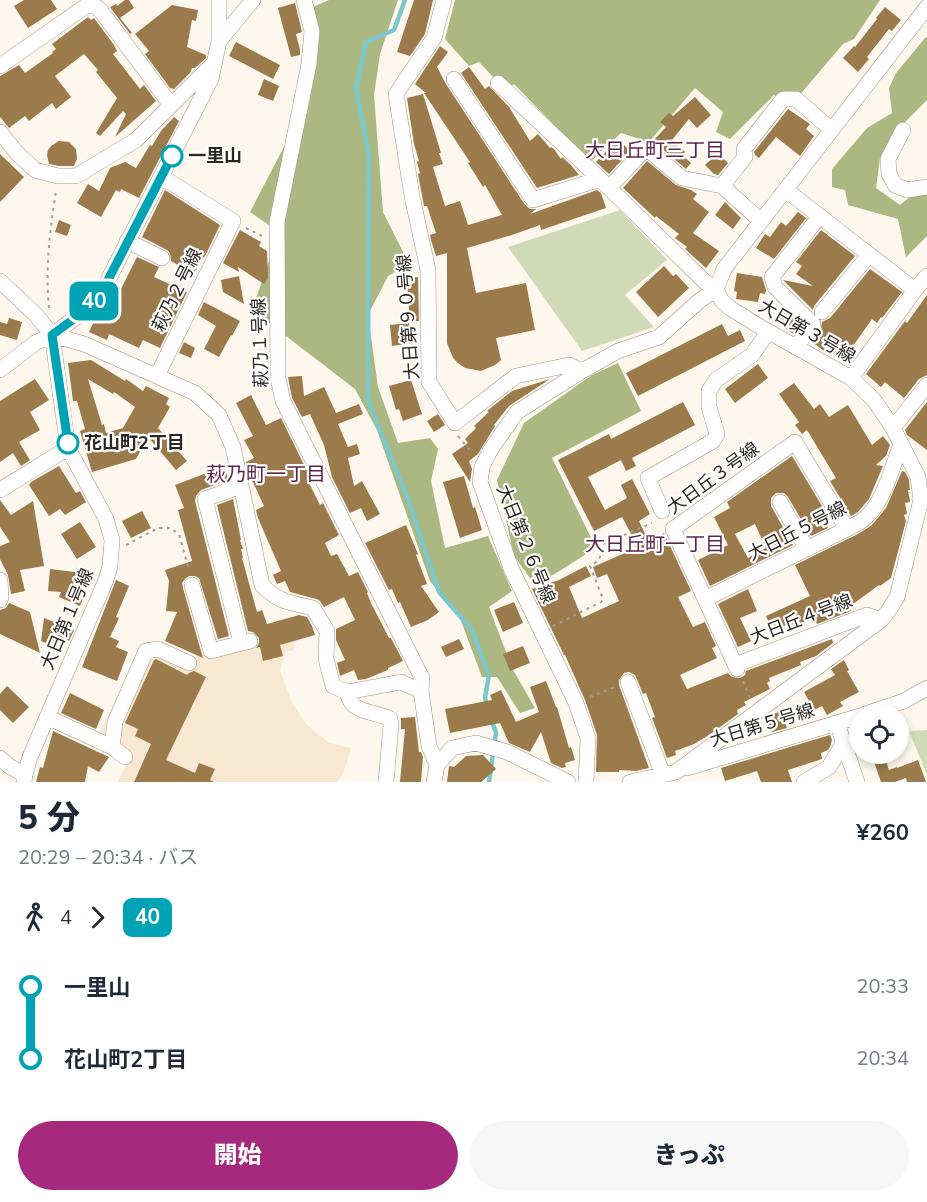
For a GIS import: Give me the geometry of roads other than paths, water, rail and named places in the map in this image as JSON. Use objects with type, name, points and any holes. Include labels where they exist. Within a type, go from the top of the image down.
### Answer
[{"type":"street","points":[[0,370],[34,343],[52,335],[90,307],[107,282],[207,87],[219,41],[219,0]]},
{"type":"street","points":[[219,41],[253,0]]},
{"type":"street","name":"萩乃１号線","points":[[304,0],[312,32],[309,63],[278,222],[278,378],[283,401],[422,678],[421,691],[429,746],[437,765]]},
{"type":"street","name":"大日第９０号線","points":[[444,0],[434,38],[396,94],[412,196],[428,270],[429,382],[455,423],[516,376],[569,365],[582,371]]},
{"type":"street","points":[[0,66],[86,6],[96,2],[101,12],[171,105]]},
{"type":"street","points":[[716,290],[724,269],[925,12]]},
{"type":"street","points":[[0,132],[35,170],[58,176],[76,176],[136,140],[215,62]]},
{"type":"street","points":[[454,79],[533,200],[605,183],[646,148],[682,178],[722,186],[761,220]]},
{"type":"street","name":"大日第３号線","points":[[498,83],[716,290],[722,301],[730,308],[851,378],[873,400],[893,428],[918,477],[924,496],[897,597],[881,620],[669,773],[630,782]]},
{"type":"street","points":[[722,186],[746,157],[744,149],[783,99],[796,99],[832,130]]},
{"type":"street","points":[[903,129],[888,159],[888,174],[895,184],[907,190],[927,187]]},
{"type":"street","name":"萩乃２号線","points":[[157,376],[232,221],[162,177]]},
{"type":"street","points":[[786,190],[915,290]]},
{"type":"street","points":[[796,347],[813,324],[774,287],[772,277],[819,217]]},
{"type":"street","points":[[127,242],[162,258]]},
{"type":"street","points":[[822,312],[869,255]]},
{"type":"street","points":[[851,378],[927,276]]},
{"type":"street","points":[[0,281],[36,315],[52,335],[84,344],[195,393],[219,415],[233,447],[262,585],[271,596],[313,608],[327,630],[327,659],[333,686],[347,692],[401,682],[421,691]]},
{"type":"street","name":"大日第２６号線","points":[[586,782],[588,738],[576,703],[511,568],[480,482],[482,467],[491,449],[517,411],[618,351],[658,337],[699,301],[716,290]]},
{"type":"street","points":[[662,511],[648,478],[713,441],[717,434],[709,406],[709,391],[716,380],[752,355],[768,332]]},
{"type":"street","name":"大日第１号線","points":[[24,778],[30,757],[106,580],[112,553],[112,540],[106,519],[68,448],[52,335]]},
{"type":"street","points":[[893,428],[927,385]]},
{"type":"street","name":"大日丘３号線","points":[[736,667],[673,529],[795,442],[847,529]]},
{"type":"street","name":"大日丘５号線","points":[[705,599],[865,519],[878,503],[901,444]]},
{"type":"street","points":[[0,490],[68,448]]},
{"type":"street","points":[[192,585],[211,651],[245,642],[205,499],[241,486]]},
{"type":"street","points":[[780,502],[807,549]]},
{"type":"street","points":[[0,580],[0,600]]},
{"type":"street","name":"大日丘４号線","points":[[736,667],[867,615],[881,620]]},
{"type":"street","points":[[112,747],[115,722],[146,651],[158,649],[189,663]]},
{"type":"street","points":[[628,682],[669,773]]},
{"type":"street","points":[[895,704],[927,688]]},
{"type":"street","points":[[347,692],[351,703],[356,707],[390,719],[386,782]]},
{"type":"street","points":[[47,717],[112,747],[124,757]]},
{"type":"street","name":"大日第５号線","points":[[669,773],[849,719]]},
{"type":"street","points":[[837,723],[857,782]]},
{"type":"street","points":[[434,782],[437,765],[452,748],[476,742],[503,751],[568,782]]},
{"type":"street","points":[[804,782],[829,767],[846,750]]},
{"type":"street","points":[[0,758],[24,778]]},
{"type":"waterway","points":[[405,0],[394,30],[366,42],[356,89],[369,155],[368,401],[408,499],[439,592],[472,630],[489,675],[485,698],[487,704]]},
{"type":"waterway","points":[[489,782],[496,733],[492,721]]},
{"type":"place","name":"一里山","points":[[172,156]]},
{"type":"place","name":"花山町2丁目","points":[[68,443]]},
{"type":"district","name":"大日丘町三丁目","points":[[655,150]]},
{"type":"district","name":"萩乃町一丁目","points":[[266,474]]},
{"type":"district","name":"大日丘町一丁目","points":[[655,544]]}]
